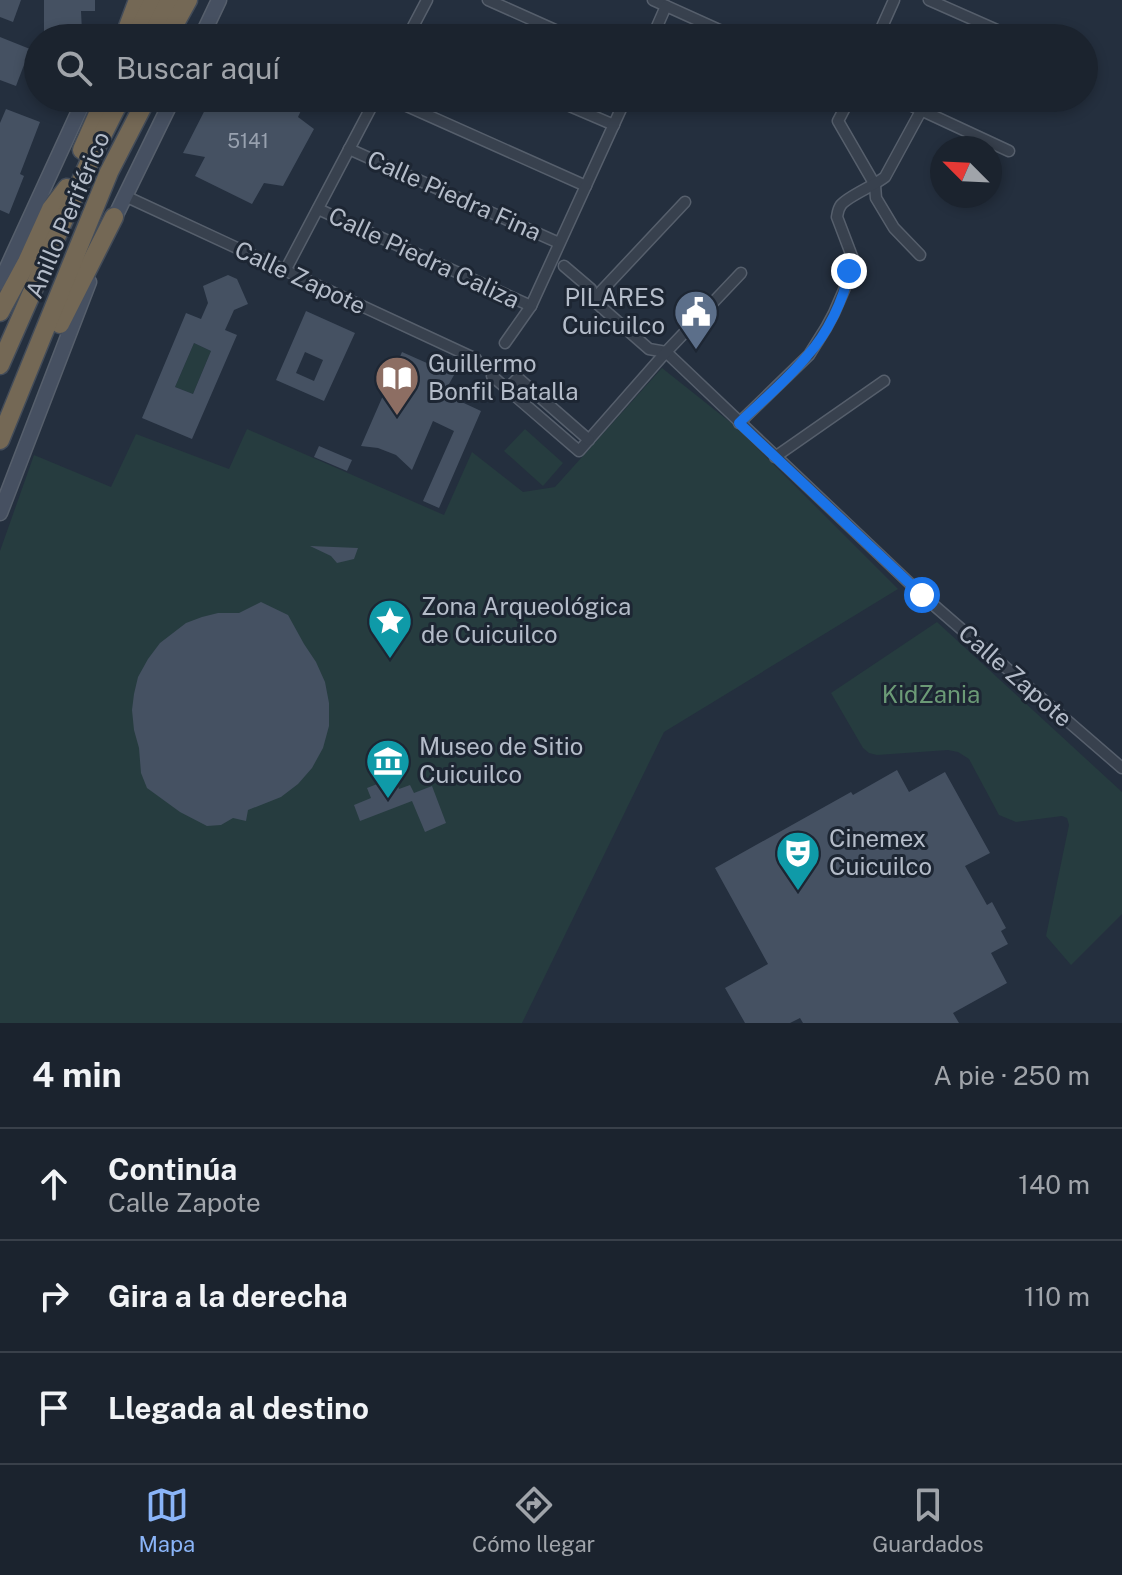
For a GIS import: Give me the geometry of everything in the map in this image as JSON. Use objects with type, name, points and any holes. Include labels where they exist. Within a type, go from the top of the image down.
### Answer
[{"type":"highway","points":[[128,24],[136,0]]},
{"type":"highway","points":[[142,24],[154,0]]},
{"type":"highway","points":[[158,24],[170,0]]},
{"type":"highway","points":[[175,24],[188,0]]},
{"type":"highway","points":[[184,24],[197,0]]},
{"type":"highway","name":"Anillo Periférico","points":[[0,350],[98,112]]},
{"type":"highway","points":[[0,365],[114,112]]},
{"type":"highway","points":[[0,409],[61,262],[130,112]]},
{"type":"highway","name":"Anillo Periférico","points":[[0,441],[109,172],[140,112]]},
{"type":"highway","points":[[0,312],[51,209],[67,188]]},
{"type":"highway","points":[[0,441],[114,217]]},
{"type":"main road","points":[[123,24],[136,0]]},
{"type":"main road","points":[[208,24],[219,0]]},
{"type":"main road","points":[[0,283],[7,253],[78,112]]},
{"type":"main road","points":[[0,513],[114,217],[166,112]]},
{"type":"street","points":[[415,24],[427,0]]},
{"type":"street","points":[[488,0],[542,24]]},
{"type":"street","points":[[653,0],[706,24]]},
{"type":"street","points":[[883,24],[894,0]]},
{"type":"street","points":[[929,0],[983,24]]},
{"type":"street","points":[[658,24],[666,6]]},
{"type":"street","points":[[285,271],[369,112]]},
{"type":"street","points":[[420,112],[586,186]]},
{"type":"street","points":[[584,112],[614,125]]},
{"type":"street","points":[[505,343],[531,306],[620,112]]},
{"type":"street","points":[[843,112],[838,121],[875,185],[876,198],[894,228],[920,255]]},
{"type":"street","points":[[739,423],[809,355],[826,328],[847,283],[853,259],[837,217],[838,210],[842,203],[885,177],[920,112]]},
{"type":"street","points":[[925,112],[1009,151]]},
{"type":"street","name":"Calle Piedra Fina","points":[[349,149],[559,243]]},
{"type":"street","name":"Calle Zapote","points":[[125,196],[476,359]]},
{"type":"street","points":[[593,300],[685,202]]},
{"type":"street","name":"Calle Piedra Caliza","points":[[318,209],[531,306]]},
{"type":"street","name":"Calle Zapote","points":[[564,266],[591,289],[593,300],[649,349],[666,352],[922,595],[1122,768]]},
{"type":"street","points":[[492,376],[507,389],[518,378],[589,440],[741,273]]},
{"type":"street","points":[[775,457],[884,381]]},
{"type":"green space","points":[[194,343],[211,351],[193,394],[175,387]]},
{"type":"green space","name":"Zona Arqueológica de Cuicuilco","points":[[662,368],[735,426],[898,589],[664,732],[522,1023],[0,1023],[0,551],[34,455],[111,487],[136,434],[229,469],[247,429],[444,515],[472,452],[523,492],[555,487]]},
{"type":"green space","points":[[525,429],[563,463],[543,486],[504,451]]},
{"type":"green space","name":"KidZania","points":[[937,622],[1122,792],[1122,914],[1071,965],[1046,936],[1069,825],[1067,818],[1016,822],[999,815],[969,759],[958,752],[869,753],[831,693]]},
{"type":"building","points":[[0,0],[21,0],[13,22],[0,17]]},
{"type":"building","points":[[44,0],[95,0],[95,11],[81,11],[82,24],[44,24]]},
{"type":"building","points":[[0,37],[24,47],[24,65],[16,86],[0,80]]},
{"type":"building","points":[[6,109],[40,122],[9,214],[0,210],[0,123]]},
{"type":"building","points":[[204,112],[300,112],[298,117],[314,129],[283,186],[264,183],[252,204],[195,176],[205,157],[183,153]]},
{"type":"building","points":[[228,275],[237,279],[248,304],[234,310],[225,330],[237,335],[192,439],[142,418],[186,313],[201,319],[208,303],[203,286]],"holes":[[[194,343],[211,351],[193,394],[175,387]]]},
{"type":"building","points":[[306,311],[355,333],[324,401],[276,380]],"holes":[[[305,352],[323,360],[314,381],[296,373]]]},
{"type":"building","points":[[402,352],[454,375],[449,384],[457,388],[453,398],[481,411],[439,508],[423,501],[454,431],[433,421],[412,470],[396,455],[361,446]]},
{"type":"building","points":[[319,446],[352,460],[347,471],[314,457]]},
{"type":"building","points":[[310,546],[358,548],[354,559],[337,563],[331,556]]},
{"type":"building","points":[[261,602],[288,615],[316,662],[325,682],[329,726],[323,748],[298,784],[281,797],[248,810],[246,821],[233,818],[221,825],[207,826],[180,812],[147,788],[141,773],[132,710],[138,677],[160,643],[186,623],[218,613],[239,613]]},
{"type":"building","points":[[897,770],[909,792],[945,772],[990,853],[965,866],[987,905],[992,902],[1006,928],[1001,931],[1008,944],[991,953],[1007,983],[953,1013],[959,1023],[803,1023],[800,1018],[790,1023],[745,1023],[725,988],[768,964],[715,868],[851,792],[853,795]]},
{"type":"building","points":[[395,777],[399,789],[410,785],[414,793],[432,786],[446,823],[425,832],[412,801],[360,821],[354,805],[371,798],[367,788]]},
{"type":"place","name":"PILARES Cuicuilco","points":[[696,351]]},
{"type":"place","name":"Guillermo Bonfil Batalla","points":[[397,417]]},
{"type":"place","name":"Zona Arqueológica de Cuicuilco","points":[[390,660]]},
{"type":"place","name":"Museo de Sitio Cuicuilco","points":[[388,800]]},
{"type":"place","name":"Cinemex Cuicuilco","points":[[798,892]]},
{"type":"route","points":[[849,271],[834,313],[809,355],[739,423],[922,595]]}]
